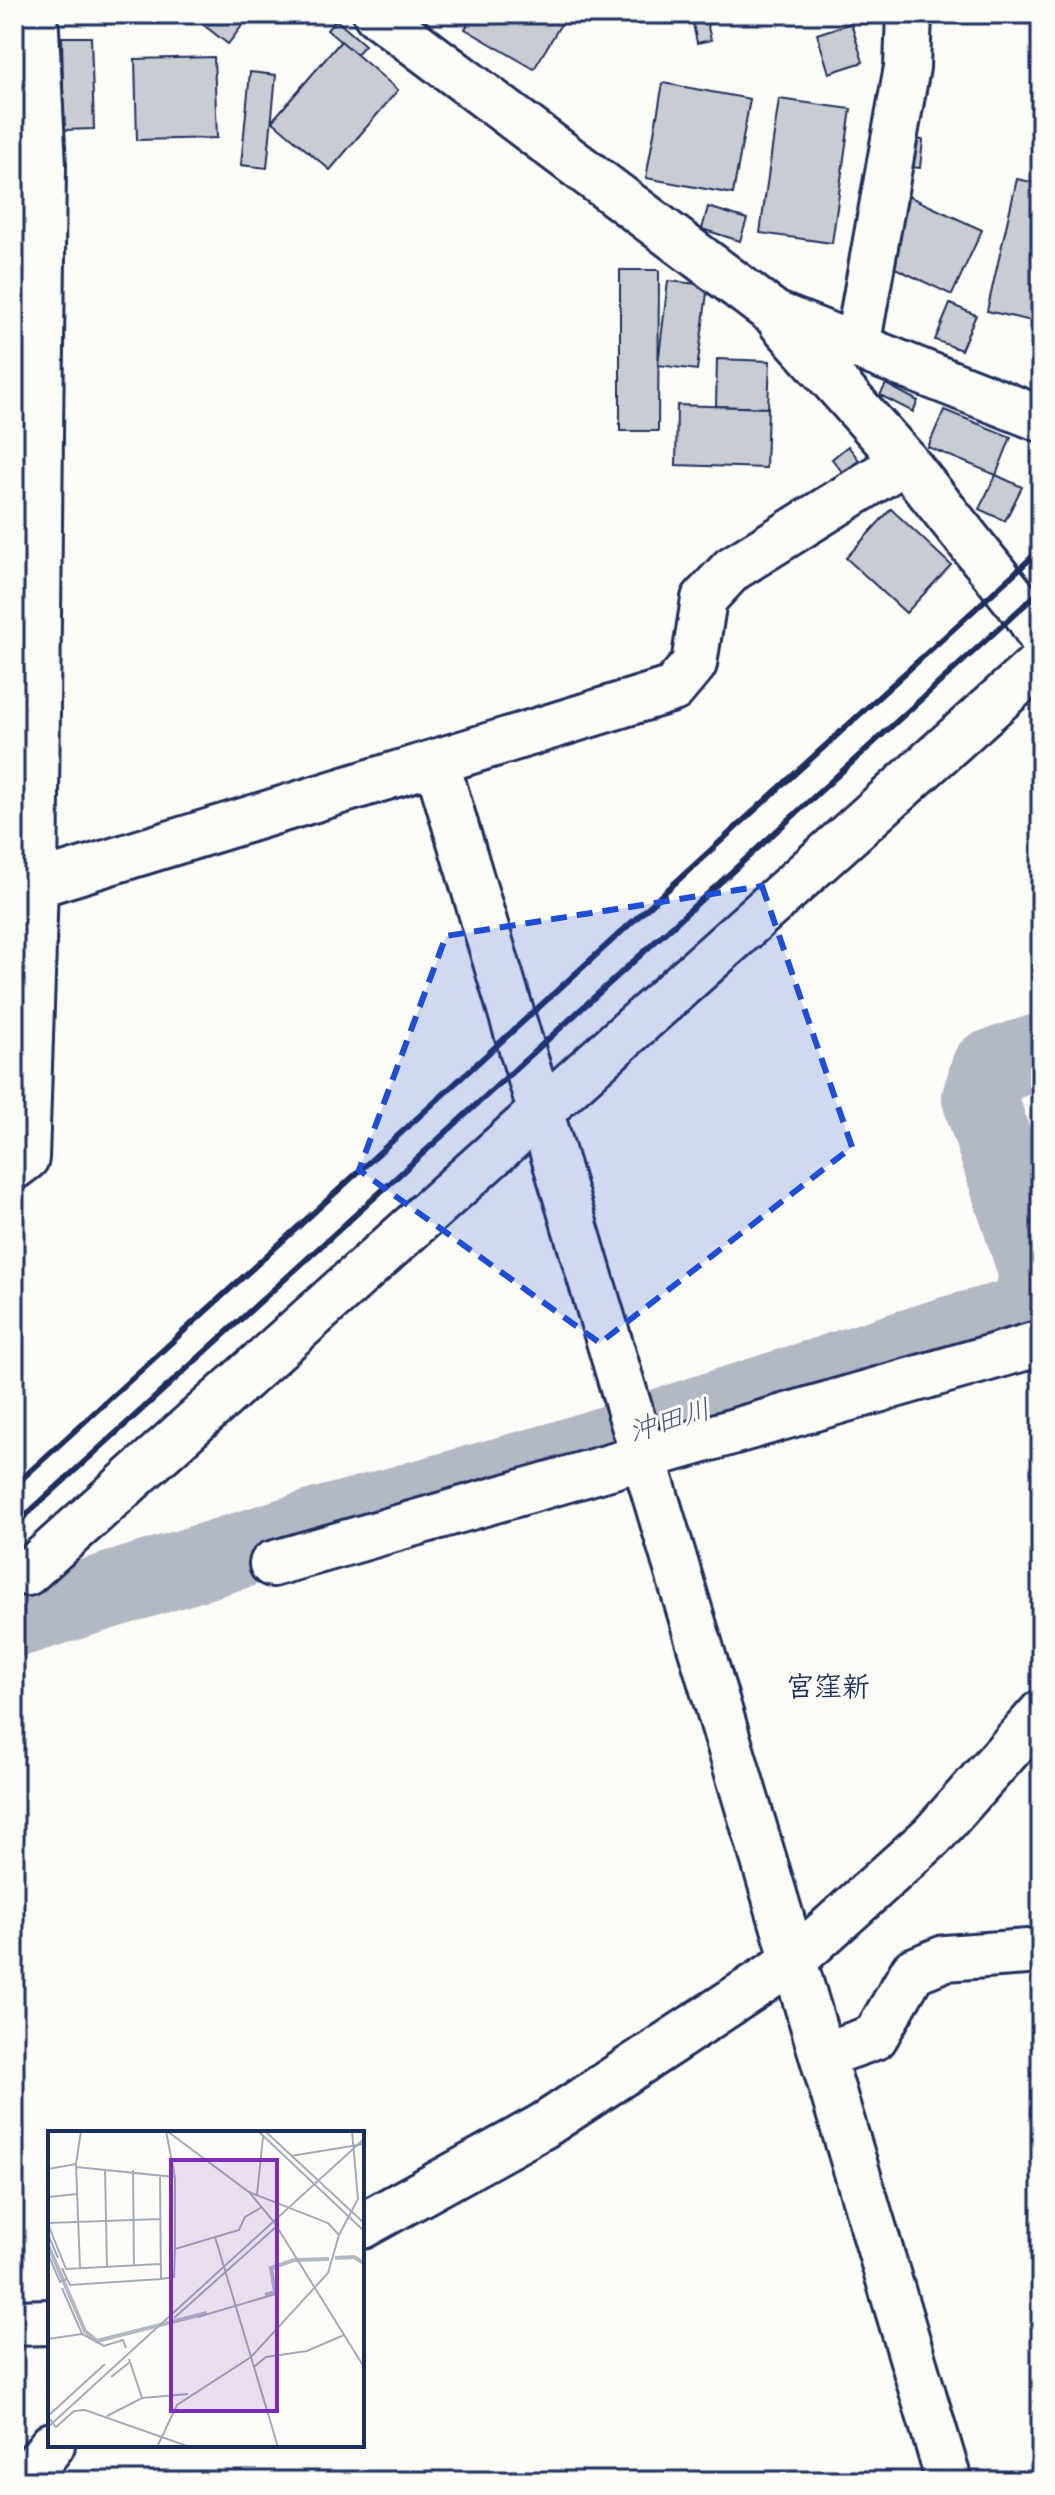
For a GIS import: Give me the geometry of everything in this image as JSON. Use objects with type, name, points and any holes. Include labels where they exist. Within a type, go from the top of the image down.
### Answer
[{"type":"street","points":[[14,1167],[26,1158],[35,885],[28,164],[36,29],[30,14]]},
{"type":"street","points":[[376,14],[775,314],[905,461],[1026,613],[1041,637]]},
{"type":"street","points":[[857,347],[907,67],[909,14]]},
{"type":"street","points":[[775,314],[1041,419]]},
{"type":"street","points":[[35,885],[673,689],[694,664],[704,599],[732,569],[905,461]]},
{"type":"street","points":[[27,1573],[1041,662]]},
{"type":"street","points":[[437,764],[949,2481]]},
{"type":"street","points":[[272,1564],[1041,1343]]},
{"type":"street","points":[[364,2225],[543,2126],[792,1962],[932,1836],[1041,1713]]},
{"type":"street","points":[[824,2055],[875,2037],[913,1971],[945,1958],[1041,1951]]},
{"type":"street","points":[[14,2323],[48,2322]]},
{"type":"street","points":[[24,2481],[50,2447]]},
{"type":"highlighted area","points":[[762,886],[852,1147],[600,1343],[359,1170],[446,936]]},
{"type":"building","points":[[200,14],[251,14],[228,44],[196,19]]},
{"type":"building","points":[[474,14],[567,14],[534,69],[465,29]]},
{"type":"building","points":[[691,14],[705,14],[711,40],[697,43]]},
{"type":"building","points":[[336,20],[365,45],[356,55],[327,30]]},
{"type":"building","points":[[851,23],[863,62],[829,73],[817,34]]},
{"type":"building","points":[[62,37],[91,37],[94,129],[64,130]]},
{"type":"building","points":[[341,41],[398,90],[330,170],[272,121]]},
{"type":"building","points":[[214,57],[217,138],[137,140],[135,59]]},
{"type":"building","points":[[250,72],[276,75],[267,168],[241,165]]},
{"type":"building","points":[[663,83],[750,99],[733,194],[646,178]]},
{"type":"building","points":[[779,99],[851,109],[832,243],[760,233]]},
{"type":"building","points":[[902,138],[923,140],[920,168],[899,166]]},
{"type":"building","points":[[14,177],[26,177],[24,255],[14,255]]},
{"type":"building","points":[[1017,179],[1041,184],[1041,323],[987,311]]},
{"type":"building","points":[[908,196],[982,230],[952,295],[878,260]]},
{"type":"building","points":[[708,207],[747,219],[740,241],[702,229]]},
{"type":"building","points":[[14,268],[17,268],[18,363],[14,363]]},
{"type":"building","points":[[620,270],[659,270],[658,431],[620,431]]},
{"type":"building","points":[[668,281],[708,285],[697,370],[658,365]]},
{"type":"building","points":[[950,304],[976,315],[961,350],[935,340]]},
{"type":"building","points":[[717,359],[770,361],[768,408],[716,406]]},
{"type":"building","points":[[14,378],[17,378],[16,460],[14,460]]},
{"type":"building","points":[[886,384],[918,401],[913,412],[880,395]]},
{"type":"building","points":[[677,405],[768,408],[766,468],[676,465]]},
{"type":"building","points":[[944,410],[1011,437],[996,475],[928,447]]},
{"type":"building","points":[[848,446],[859,460],[843,473],[832,459]]},
{"type":"building","points":[[996,475],[1022,487],[1005,521],[979,509]]},
{"type":"building","points":[[17,477],[21,578],[14,578],[14,478]]},
{"type":"building","points":[[891,509],[951,565],[906,613],[846,558]]},
{"type":"building","points":[[1041,2013],[1041,2052],[1032,2015]]},
{"type":"waterway","name":"沖田川","points":[[14,1620],[319,1526],[557,1460],[950,1334],[1029,1313],[1037,1274],[980,1098],[989,1068],[1041,1051]]},
{"type":"railway","points":[[14,1486],[1041,549]]},
{"type":"railway","points":[[14,1526],[1041,590]]},
{"type":"district","name":"宮窪新","points":[[828,1688]]}]
